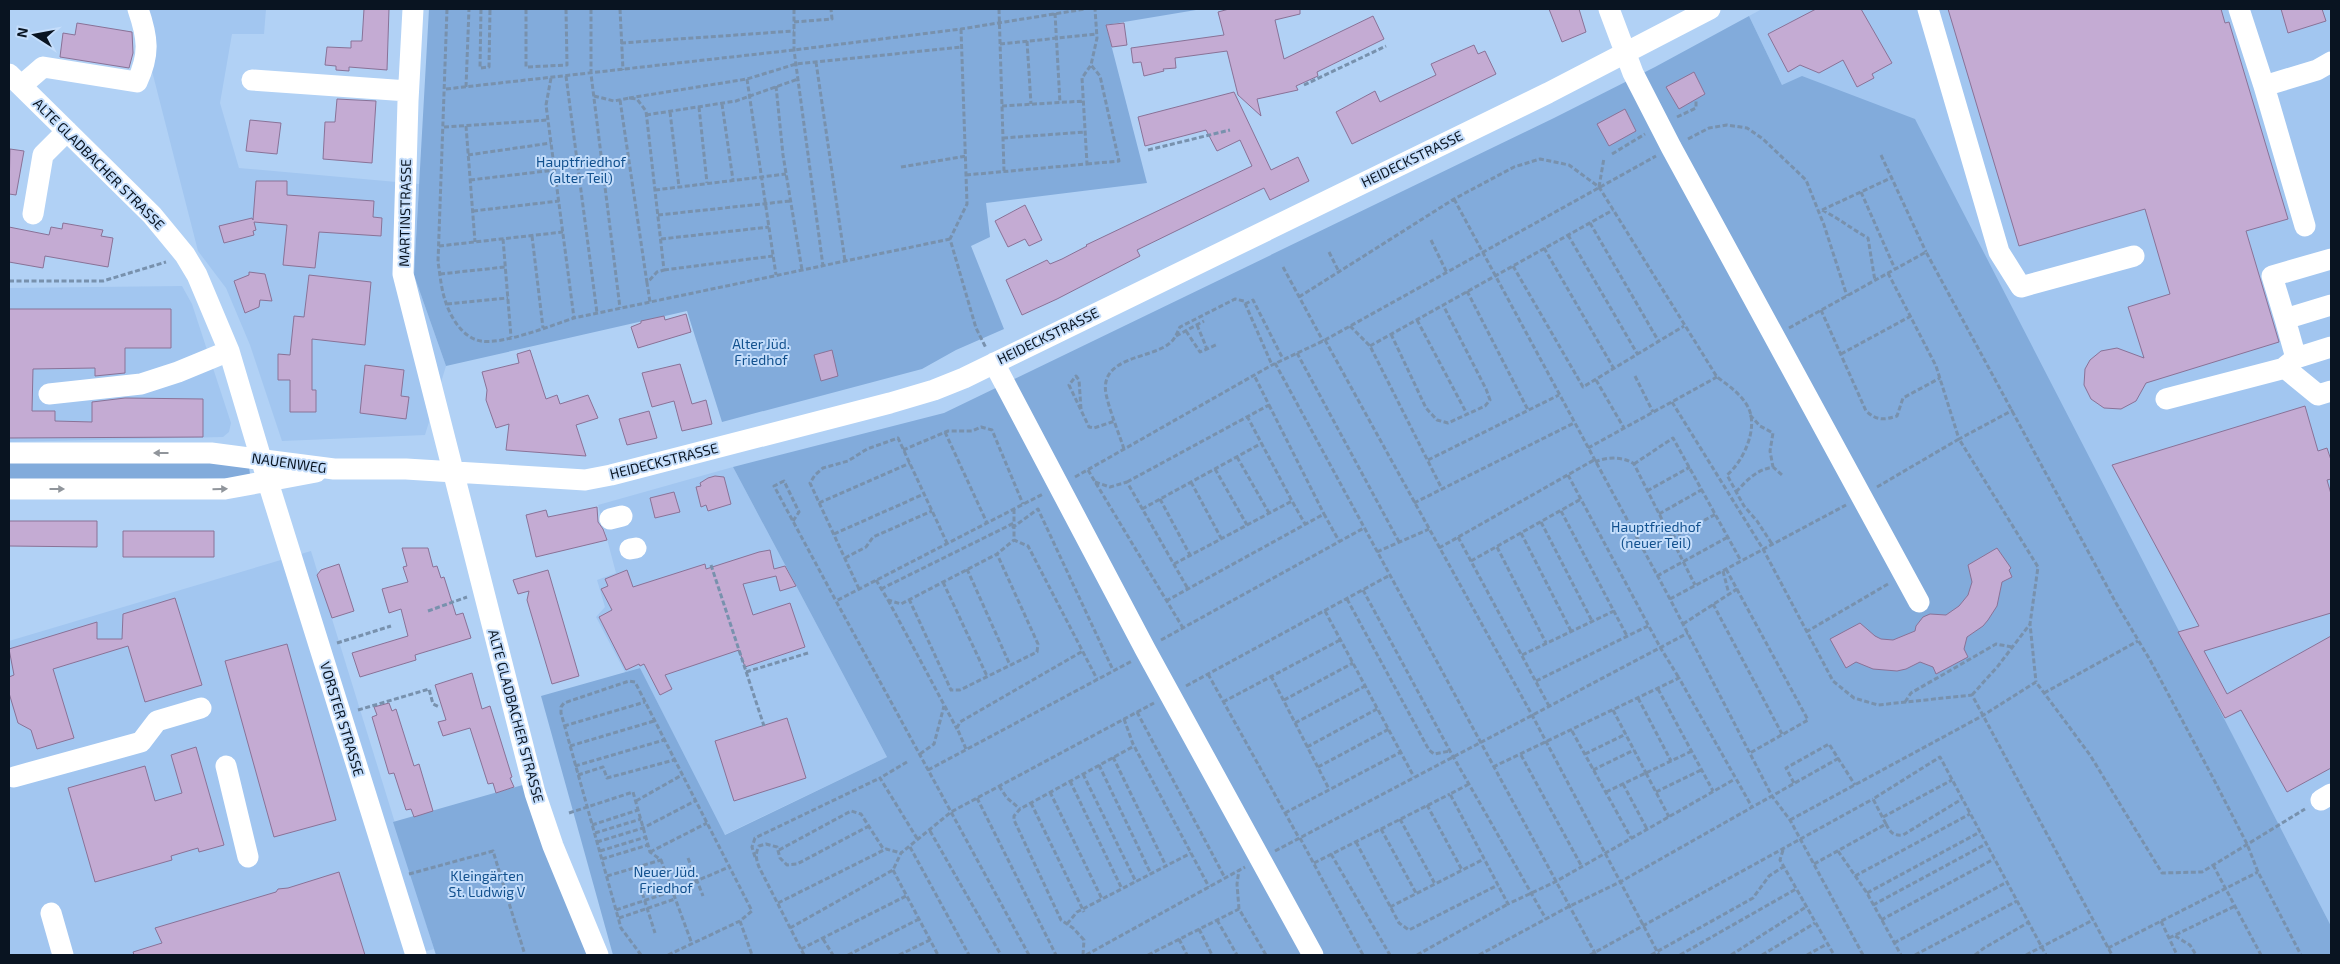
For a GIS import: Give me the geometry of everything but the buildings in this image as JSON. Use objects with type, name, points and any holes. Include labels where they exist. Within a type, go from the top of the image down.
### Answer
[{"type":"street","points":[[15,80],[43,67],[137,82],[143,68],[147,36],[138,9]]},
{"type":"street","name":"MARTINSTRASSE","points":[[413,9],[408,91],[403,274],[452,472]]},
{"type":"street","points":[[1609,9],[1633,74],[1671,147],[1919,602]]},
{"type":"street","name":"HEIDECKSTRASSE","points":[[334,469],[452,472],[562,480],[596,478],[919,395],[954,382],[994,363],[1627,54],[1710,9]]},
{"type":"street","points":[[1928,9],[1999,252],[2021,287],[2134,256]]},
{"type":"street","points":[[2239,9],[2264,86],[2305,226]]},
{"type":"street","points":[[2264,86],[2317,70],[2331,62]]},
{"type":"street","name":"ALTE GLADBACHER STRASSE","points":[[15,80],[152,215],[185,255],[201,283],[229,351],[268,482]]},
{"type":"street","points":[[252,80],[408,91]]},
{"type":"street","points":[[33,214],[43,155],[67,131]]},
{"type":"street","points":[[2331,259],[2272,276],[2285,319],[2290,363],[2318,395],[2331,391]]},
{"type":"street","points":[[2285,319],[2331,305]]},
{"type":"street","points":[[2166,399],[2290,363],[2331,348]]},
{"type":"street","points":[[49,394],[141,384],[178,372],[229,351]]},
{"type":"street","points":[[994,363],[1057,486],[1313,955]]},
{"type":"street","name":"NAUENWEG","points":[[9,453],[211,453],[334,469]]},
{"type":"street","name":"NAUENWEG","points":[[9,489],[225,489],[334,469]]},
{"type":"street","name":"ALTE GLADBACHER STRASSE","points":[[452,472],[535,793],[553,846],[598,955]]},
{"type":"street","name":"VORSTER STRASSE","points":[[268,482],[416,955]]},
{"type":"street","points":[[11,775],[141,742],[157,722],[201,708]]},
{"type":"street","points":[[226,766],[248,857]]},
{"type":"street","points":[[51,913],[64,955]]},
{"type":"path","points":[[447,9],[446,90],[438,262],[447,304],[460,328],[473,338],[483,341],[511,337],[574,318],[950,239]]},
{"type":"path","points":[[466,87],[469,9]]},
{"type":"path","points":[[481,9],[480,68],[489,67],[490,9]]},
{"type":"path","points":[[526,9],[526,67],[567,65],[566,9]]},
{"type":"path","points":[[591,9],[591,74],[620,308]]},
{"type":"path","points":[[620,9],[622,70]]},
{"type":"path","points":[[794,9],[794,50],[823,266]]},
{"type":"path","points":[[794,22],[832,19],[831,9]]},
{"type":"path","points":[[1000,9],[1004,171]]},
{"type":"path","points":[[446,90],[961,29],[1085,9]]},
{"type":"path","points":[[1087,164],[1082,78],[1091,65],[1097,34],[1095,9]]},
{"type":"path","points":[[1055,13],[1060,102]]},
{"type":"path","points":[[961,29],[967,204],[950,239],[976,328],[994,363]]},
{"type":"path","points":[[621,43],[794,31]]},
{"type":"path","points":[[1000,44],[1097,34]]},
{"type":"path","points":[[1027,41],[1031,104]]},
{"type":"path","points":[[1304,85],[1386,46]]},
{"type":"path","points":[[594,96],[614,101],[747,79],[796,64],[962,47]]},
{"type":"path","points":[[816,62],[845,261]]},
{"type":"path","points":[[966,175],[1119,161],[1100,76],[1091,65]]},
{"type":"path","points":[[566,76],[597,313]]},
{"type":"path","points":[[551,78],[546,105],[574,318]]},
{"type":"path","points":[[747,79],[776,276]]},
{"type":"path","points":[[646,115],[722,104],[798,79]]},
{"type":"path","points":[[776,86],[786,174],[802,270]]},
{"type":"path","points":[[629,98],[637,99],[642,103],[646,115],[664,270]]},
{"type":"path","points":[[620,100],[650,302]]},
{"type":"path","points":[[1612,154],[1661,125],[1696,108],[1696,100]]},
{"type":"path","points":[[1002,106],[1084,101]]},
{"type":"path","points":[[722,104],[732,180]]},
{"type":"path","points":[[699,107],[707,183]]},
{"type":"path","points":[[670,112],[679,187]]},
{"type":"path","points":[[444,127],[548,120]]},
{"type":"path","points":[[836,601],[1088,470],[1283,359],[1324,341],[1671,147],[1709,128],[1727,125],[1747,128],[1764,139],[1806,180],[1820,211],[1847,296]]},
{"type":"path","points":[[466,126],[475,242]]},
{"type":"path","points":[[1148,150],[1230,130]]},
{"type":"path","points":[[1003,138],[1085,132]]},
{"type":"path","points":[[468,155],[551,143]]},
{"type":"path","points":[[1881,155],[1926,252],[2247,844],[2258,872],[2302,955]]},
{"type":"path","points":[[901,167],[966,156]]},
{"type":"path","points":[[1599,188],[1604,158]]},
{"type":"path","points":[[1299,297],[1454,199],[1514,167],[1540,159],[1569,165],[1599,188],[1717,377],[1742,398],[1750,414],[1760,426],[1773,433],[1770,452],[1773,467],[1782,475]]},
{"type":"path","points":[[470,180],[555,170]]},
{"type":"path","points":[[655,190],[786,174]]},
{"type":"path","points":[[1820,211],[1893,178]]},
{"type":"path","points":[[1862,192],[1895,269]]},
{"type":"path","points":[[1454,199],[1688,633],[1772,796],[1790,820],[1863,955]]},
{"type":"path","points":[[473,211],[559,201]]},
{"type":"path","points":[[658,215],[790,201]]},
{"type":"path","points":[[1370,346],[1613,210]]},
{"type":"path","points":[[1820,211],[1842,220],[1855,231],[1868,238],[1875,280]]},
{"type":"path","points":[[1590,223],[1659,342]]},
{"type":"path","points":[[661,238],[769,227]]},
{"type":"path","points":[[439,246],[563,232]]},
{"type":"path","points":[[1568,235],[1638,354]]},
{"type":"path","points":[[532,236],[543,328]]},
{"type":"path","points":[[503,239],[511,337]]},
{"type":"path","points":[[1431,240],[1446,273]]},
{"type":"path","points":[[1544,248],[1614,369]]},
{"type":"path","points":[[1329,252],[1339,272]]},
{"type":"path","points":[[1774,337],[1926,252]]},
{"type":"path","points":[[9,281],[103,281],[185,255]]},
{"type":"path","points":[[647,283],[657,272],[664,270],[773,256]]},
{"type":"path","points":[[1513,266],[1584,387],[1684,326]]},
{"type":"path","points":[[440,274],[505,267]]},
{"type":"path","points":[[1282,267],[1532,715],[1658,954]]},
{"type":"path","points":[[1888,273],[1936,366],[1959,439],[2013,410]]},
{"type":"path","points":[[1467,291],[1528,410]]},
{"type":"path","points":[[447,304],[508,298]]},
{"type":"path","points":[[1124,449],[1106,392],[1107,378],[1112,370],[1137,355],[1151,352],[1169,344],[1176,336],[1180,327],[1226,302],[1235,299],[1245,304],[1274,364],[1595,954]]},
{"type":"path","points":[[1245,304],[1253,300],[1283,359]]},
{"type":"path","points":[[1391,334],[1426,408],[1437,420],[1448,423],[1485,406],[1490,400],[1443,305]]},
{"type":"path","points":[[1822,310],[1866,411],[1873,418],[1883,420],[1897,416],[1903,398],[1940,378]]},
{"type":"path","points":[[1841,354],[1911,316]]},
{"type":"path","points":[[1417,319],[1467,414]]},
{"type":"path","points":[[1176,336],[1204,321]]},
{"type":"path","points":[[1197,325],[1207,349]]},
{"type":"path","points":[[1350,326],[1370,346],[1442,489]]},
{"type":"path","points":[[1186,331],[1200,352],[1218,344]]},
{"type":"path","points":[[1297,353],[1399,542]]},
{"type":"path","points":[[1254,375],[1339,541]]},
{"type":"path","points":[[1081,409],[1079,380],[1076,376],[1069,385],[1089,427],[1094,428],[1115,421]]},
{"type":"path","points":[[1635,376],[1653,412]]},
{"type":"path","points":[[1588,448],[1717,377]]},
{"type":"path","points":[[1596,380],[1624,428]]},
{"type":"path","points":[[1428,460],[1559,395]]},
{"type":"path","points":[[1672,402],[1763,549],[1833,681],[1854,698],[1878,705],[1972,695],[2030,624]]},
{"type":"path","points":[[1095,482],[1110,488],[1127,482],[1269,404]]},
{"type":"path","points":[[1750,414],[1751,427],[1746,450],[1737,466],[1727,475],[1744,506],[1757,521],[1772,544]]},
{"type":"path","points":[[1247,416],[1305,524]]},
{"type":"path","points":[[1414,503],[1574,423]]},
{"type":"path","points":[[904,450],[945,432],[972,431],[981,427],[992,430],[1023,504]]},
{"type":"path","points":[[945,432],[987,523]]},
{"type":"path","points":[[859,589],[810,484],[823,468],[848,461],[867,449],[898,438],[947,543]]},
{"type":"path","points":[[1634,464],[1673,438],[1703,489],[1741,561]]},
{"type":"path","points":[[1142,509],[1262,444]]},
{"type":"path","points":[[1236,457],[1269,514]]},
{"type":"path","points":[[1439,548],[1595,461],[1606,458],[1625,460],[1634,464],[1695,586]]},
{"type":"path","points":[[819,503],[910,464]]},
{"type":"path","points":[[1647,491],[1690,467]]},
{"type":"path","points":[[1736,492],[1750,477],[1763,469],[1773,467]]},
{"type":"path","points":[[1215,469],[1247,525]]},
{"type":"path","points":[[1088,470],[1183,628]]},
{"type":"path","points":[[1568,475],[1648,626],[1680,678],[1752,807]]},
{"type":"path","points":[[793,521],[799,512],[784,481],[774,486],[836,601],[1029,955]]},
{"type":"path","points":[[1127,482],[1188,589]]},
{"type":"path","points":[[1191,482],[1221,538]]},
{"type":"path","points":[[1659,514],[1703,489]]},
{"type":"path","points":[[834,534],[924,494]]},
{"type":"path","points":[[1160,499],[1190,555]]},
{"type":"path","points":[[1471,561],[1581,499]]},
{"type":"path","points":[[1174,564],[1292,501]]},
{"type":"path","points":[[1014,509],[1014,540]]},
{"type":"path","points":[[881,589],[1013,526],[1038,509],[1113,670]]},
{"type":"path","points":[[1561,510],[1627,636]]},
{"type":"path","points":[[845,558],[866,546],[873,537],[932,512]]},
{"type":"path","points":[[1166,601],[1324,514]]},
{"type":"path","points":[[1671,538],[1716,514]]},
{"type":"path","points":[[1541,522],[1592,621]]},
{"type":"path","points":[[928,770],[1131,661],[1145,649],[1364,528]]},
{"type":"path","points":[[1377,552],[1429,529]]},
{"type":"path","points":[[1521,533],[1571,631]]},
{"type":"path","points":[[1458,537],[1549,706]]},
{"type":"path","points":[[1657,576],[1728,537]]},
{"type":"path","points":[[888,600],[901,604],[997,554],[1014,540]]},
{"type":"path","points":[[1014,540],[1028,546],[1097,679]]},
{"type":"path","points":[[1497,547],[1546,643]]},
{"type":"path","points":[[909,599],[951,690],[960,690],[1038,652],[1038,644],[997,554]]},
{"type":"path","points":[[711,565],[764,726]]},
{"type":"path","points":[[967,569],[1010,665]]},
{"type":"path","points":[[1729,594],[1725,570],[1808,720],[1750,753]]},
{"type":"path","points":[[1806,632],[1904,574]]},
{"type":"path","points":[[790,928],[894,870],[901,854],[951,812],[1390,576]]},
{"type":"path","points":[[876,580],[966,749]]},
{"type":"path","points":[[943,582],[987,676]]},
{"type":"path","points":[[1683,624],[1737,589]]},
{"type":"path","points":[[1363,590],[1450,751],[1546,919]]},
{"type":"path","points":[[428,611],[484,592]]},
{"type":"path","points":[[1347,599],[1429,750],[1434,754],[1450,751]]},
{"type":"path","points":[[1714,604],[1782,734]]},
{"type":"path","points":[[1325,611],[1414,777]]},
{"type":"path","points":[[1522,655],[1614,611]]},
{"type":"path","points":[[320,648],[391,626]]},
{"type":"path","points":[[1536,682],[1648,626]]},
{"type":"path","points":[[1134,746],[1020,809],[1014,816],[1014,820],[1061,920],[1084,940],[1084,955],[1261,858],[1688,633]]},
{"type":"path","points":[[1224,702],[1340,640]]},
{"type":"path","points":[[2044,693],[2138,641]]},
{"type":"path","points":[[1904,703],[1911,693],[1996,644],[2012,647]]},
{"type":"path","points":[[958,732],[957,728],[960,722],[1083,651]]},
{"type":"path","points":[[746,672],[808,653]]},
{"type":"path","points":[[1284,700],[1353,663]]},
{"type":"path","points":[[1208,674],[1284,813],[1314,863],[1363,955]]},
{"type":"path","points":[[1272,676],[1330,789]]},
{"type":"path","points":[[1493,767],[1547,743],[1680,678]]},
{"type":"path","points":[[641,955],[621,928],[561,714],[564,703],[629,681],[635,682],[752,911],[740,921],[668,955]]},
{"type":"path","points":[[1790,820],[1982,716],[2036,682],[2090,755],[2162,873],[2202,872],[2326,797]]},
{"type":"path","points":[[1295,724],[1365,686]]},
{"type":"path","points":[[340,715],[428,689],[434,704],[439,707]]},
{"type":"path","points":[[1658,689],[1713,791]]},
{"type":"path","points":[[1972,695],[2112,955]]},
{"type":"path","points":[[1638,698],[1671,761]]},
{"type":"path","points":[[564,726],[645,702]]},
{"type":"path","points":[[920,754],[934,744],[944,705]]},
{"type":"path","points":[[1307,746],[1377,709]]},
{"type":"path","points":[[1614,710],[1669,817]]},
{"type":"path","points":[[1137,712],[1225,878]]},
{"type":"path","points":[[1124,719],[1134,746],[1209,887]]},
{"type":"path","points":[[570,746],[654,721]]},
{"type":"path","points":[[1318,767],[1389,729]]},
{"type":"path","points":[[1572,731],[1631,838]]},
{"type":"path","points":[[1584,754],[1626,734]]},
{"type":"path","points":[[575,766],[664,740]]},
{"type":"path","points":[[1794,783],[1786,768],[1829,744],[1855,785]]},
{"type":"path","points":[[1593,770],[1634,750]]},
{"type":"path","points":[[1606,792],[1692,751]]},
{"type":"path","points":[[1284,813],[1401,752]]},
{"type":"path","points":[[1521,755],[1582,867]]},
{"type":"path","points":[[1113,757],[1166,866]]},
{"type":"path","points":[[1590,955],[1595,954],[1783,849],[1873,798],[1940,757],[2046,955]]},
{"type":"path","points":[[1479,955],[1568,907],[1620,882],[1839,758]]},
{"type":"path","points":[[578,775],[603,767],[607,778],[674,760]]},
{"type":"path","points":[[804,955],[756,859],[752,847],[755,838],[880,778],[907,762]]},
{"type":"path","points":[[1098,765],[1152,874]]},
{"type":"path","points":[[1656,792],[1702,770]]},
{"type":"path","points":[[1083,774],[1136,882]]},
{"type":"path","points":[[636,801],[682,775]]},
{"type":"path","points":[[880,778],[918,840]]},
{"type":"path","points":[[1417,955],[1508,904],[1555,882],[1735,779]]},
{"type":"path","points":[[1882,817],[1952,780]]},
{"type":"path","points":[[1070,781],[1122,889]]},
{"type":"path","points":[[1314,863],[1469,784]]},
{"type":"path","points":[[1623,784],[1647,829]]},
{"type":"path","points":[[999,786],[1007,798],[1020,809]]},
{"type":"path","points":[[569,813],[633,792],[650,852],[661,860],[692,944]]},
{"type":"path","points":[[1050,792],[1102,900]]},
{"type":"path","points":[[1450,794],[1508,904]]},
{"type":"path","points":[[977,798],[1056,955]]},
{"type":"path","points":[[1873,798],[1890,832],[1896,836],[1903,835],[1962,799]]},
{"type":"path","points":[[597,842],[643,828],[696,801]]},
{"type":"path","points":[[1031,803],[1083,910]]},
{"type":"path","points":[[1427,805],[1462,870]]},
{"type":"path","points":[[592,825],[638,810]]},
{"type":"path","points":[[778,850],[848,812],[856,811],[861,814],[884,850]]},
{"type":"path","points":[[1855,876],[1970,814]]},
{"type":"path","points":[[595,833],[640,819]]},
{"type":"path","points":[[1400,819],[1435,884]]},
{"type":"path","points":[[650,852],[707,823]]},
{"type":"path","points":[[1814,865],[1886,824]]},
{"type":"path","points":[[756,859],[759,846],[771,844],[778,850],[780,858],[787,865],[797,864],[869,826]]},
{"type":"path","points":[[1381,829],[1416,893]]},
{"type":"path","points":[[930,831],[1001,955]]},
{"type":"path","points":[[1867,893],[1980,832]]},
{"type":"path","points":[[600,851],[646,837]]},
{"type":"path","points":[[1356,842],[1399,923],[1409,930],[1498,885]]},
{"type":"path","points":[[1873,904],[1986,844]]},
{"type":"path","points":[[602,859],[648,845]]},
{"type":"path","points":[[910,847],[969,955]]},
{"type":"path","points":[[1783,849],[1780,860],[1834,955]]},
{"type":"path","points":[[778,903],[884,850],[901,854]]},
{"type":"path","points":[[392,880],[493,851],[525,955]]},
{"type":"path","points":[[1838,851],[1867,893],[1901,955]]},
{"type":"path","points":[[1067,924],[1077,912],[1191,853]]},
{"type":"path","points":[[1332,854],[1390,955]]},
{"type":"path","points":[[688,858],[702,896]]},
{"type":"path","points":[[1390,907],[1484,859]]},
{"type":"path","points":[[1881,920],[1994,859]]},
{"type":"path","points":[[607,876],[661,860]]},
{"type":"path","points":[[2213,865],[2261,955]]},
{"type":"path","points":[[616,910],[672,891],[729,867]]},
{"type":"path","points":[[1651,955],[1658,954],[1754,898],[1769,876],[1784,867]]},
{"type":"path","points":[[894,870],[938,955]]},
{"type":"path","points":[[1239,870],[1237,884],[1239,909],[1266,955]]},
{"type":"path","points":[[2108,948],[2258,872]]},
{"type":"path","points":[[1894,942],[2007,882]]},
{"type":"path","points":[[640,886],[655,933]]},
{"type":"path","points":[[1680,955],[1796,889]]},
{"type":"path","points":[[801,949],[906,896]]},
{"type":"path","points":[[619,918],[675,899]]},
{"type":"path","points":[[1914,955],[2017,900]]},
{"type":"path","points":[[2169,938],[2235,906]]},
{"type":"path","points":[[1731,955],[1806,907]]},
{"type":"path","points":[[1148,955],[1157,953],[1179,939],[1239,909]]},
{"type":"path","points":[[848,955],[919,919]]},
{"type":"path","points":[[1217,920],[1237,955]]},
{"type":"path","points":[[2026,955],[2093,920]]},
{"type":"path","points":[[740,921],[752,955]]},
{"type":"path","points":[[2160,921],[2177,955]]},
{"type":"path","points":[[1975,955],[2028,922]]},
{"type":"path","points":[[1762,955],[1815,923]]},
{"type":"path","points":[[1199,929],[1212,955]]},
{"type":"path","points":[[2175,936],[2190,945],[2196,955]]},
{"type":"path","points":[[823,938],[833,955]]},
{"type":"path","points":[[1179,939],[1187,955]]},
{"type":"path","points":[[899,955],[930,940]]},
{"type":"path","points":[[1807,955],[1827,944]]},
{"type":"shaded area","points":[[145,9],[266,9],[264,34],[232,34],[220,103],[239,168],[419,184],[414,275],[446,366],[425,435],[282,441],[250,345],[226,288],[198,251],[152,71]]},
{"type":"shaded area","points":[[1762,9],[2331,9],[2331,926],[2021,327],[1782,85],[1749,16]]},
{"type":"shaded area","points":[[182,286],[192,304],[231,423],[229,432],[223,437],[9,442],[9,288]]},
{"type":"shaded area","points":[[733,467],[887,757],[724,835],[640,668],[625,672],[596,617],[605,607],[597,580],[616,573],[598,505]]},
{"type":"shaded area","points":[[311,551],[434,949],[413,955],[9,955],[9,641]]},
{"type":"green space","name":"Hauptfriedhof (alter Teil)","points":[[429,9],[1202,9],[1106,25],[1147,183],[986,203],[990,237],[971,246],[1004,329],[956,350],[922,369],[722,422],[687,311],[446,366],[414,275]]},
{"type":"green space","name":"Hauptfriedhof (neuer Teil)","points":[[1749,16],[1782,85],[1802,76],[1915,119],[2331,926],[2331,955],[613,955],[541,696],[640,668],[725,835],[887,757],[733,467],[944,413],[1554,118],[1655,67]]},
{"type":"green space","points":[[9,460],[212,460],[249,467],[250,474],[243,478],[9,483]]},
{"type":"green space","name":"Kleingärten St. Ludwig V","points":[[526,784],[588,955],[436,955],[393,822]]},
{"type":"park label","name":"Alter Jüd. Friedhof","points":[[761,352]]},
{"type":"park label","name":"Neuer Jüd. Friedhof","points":[[666,880]]}]
